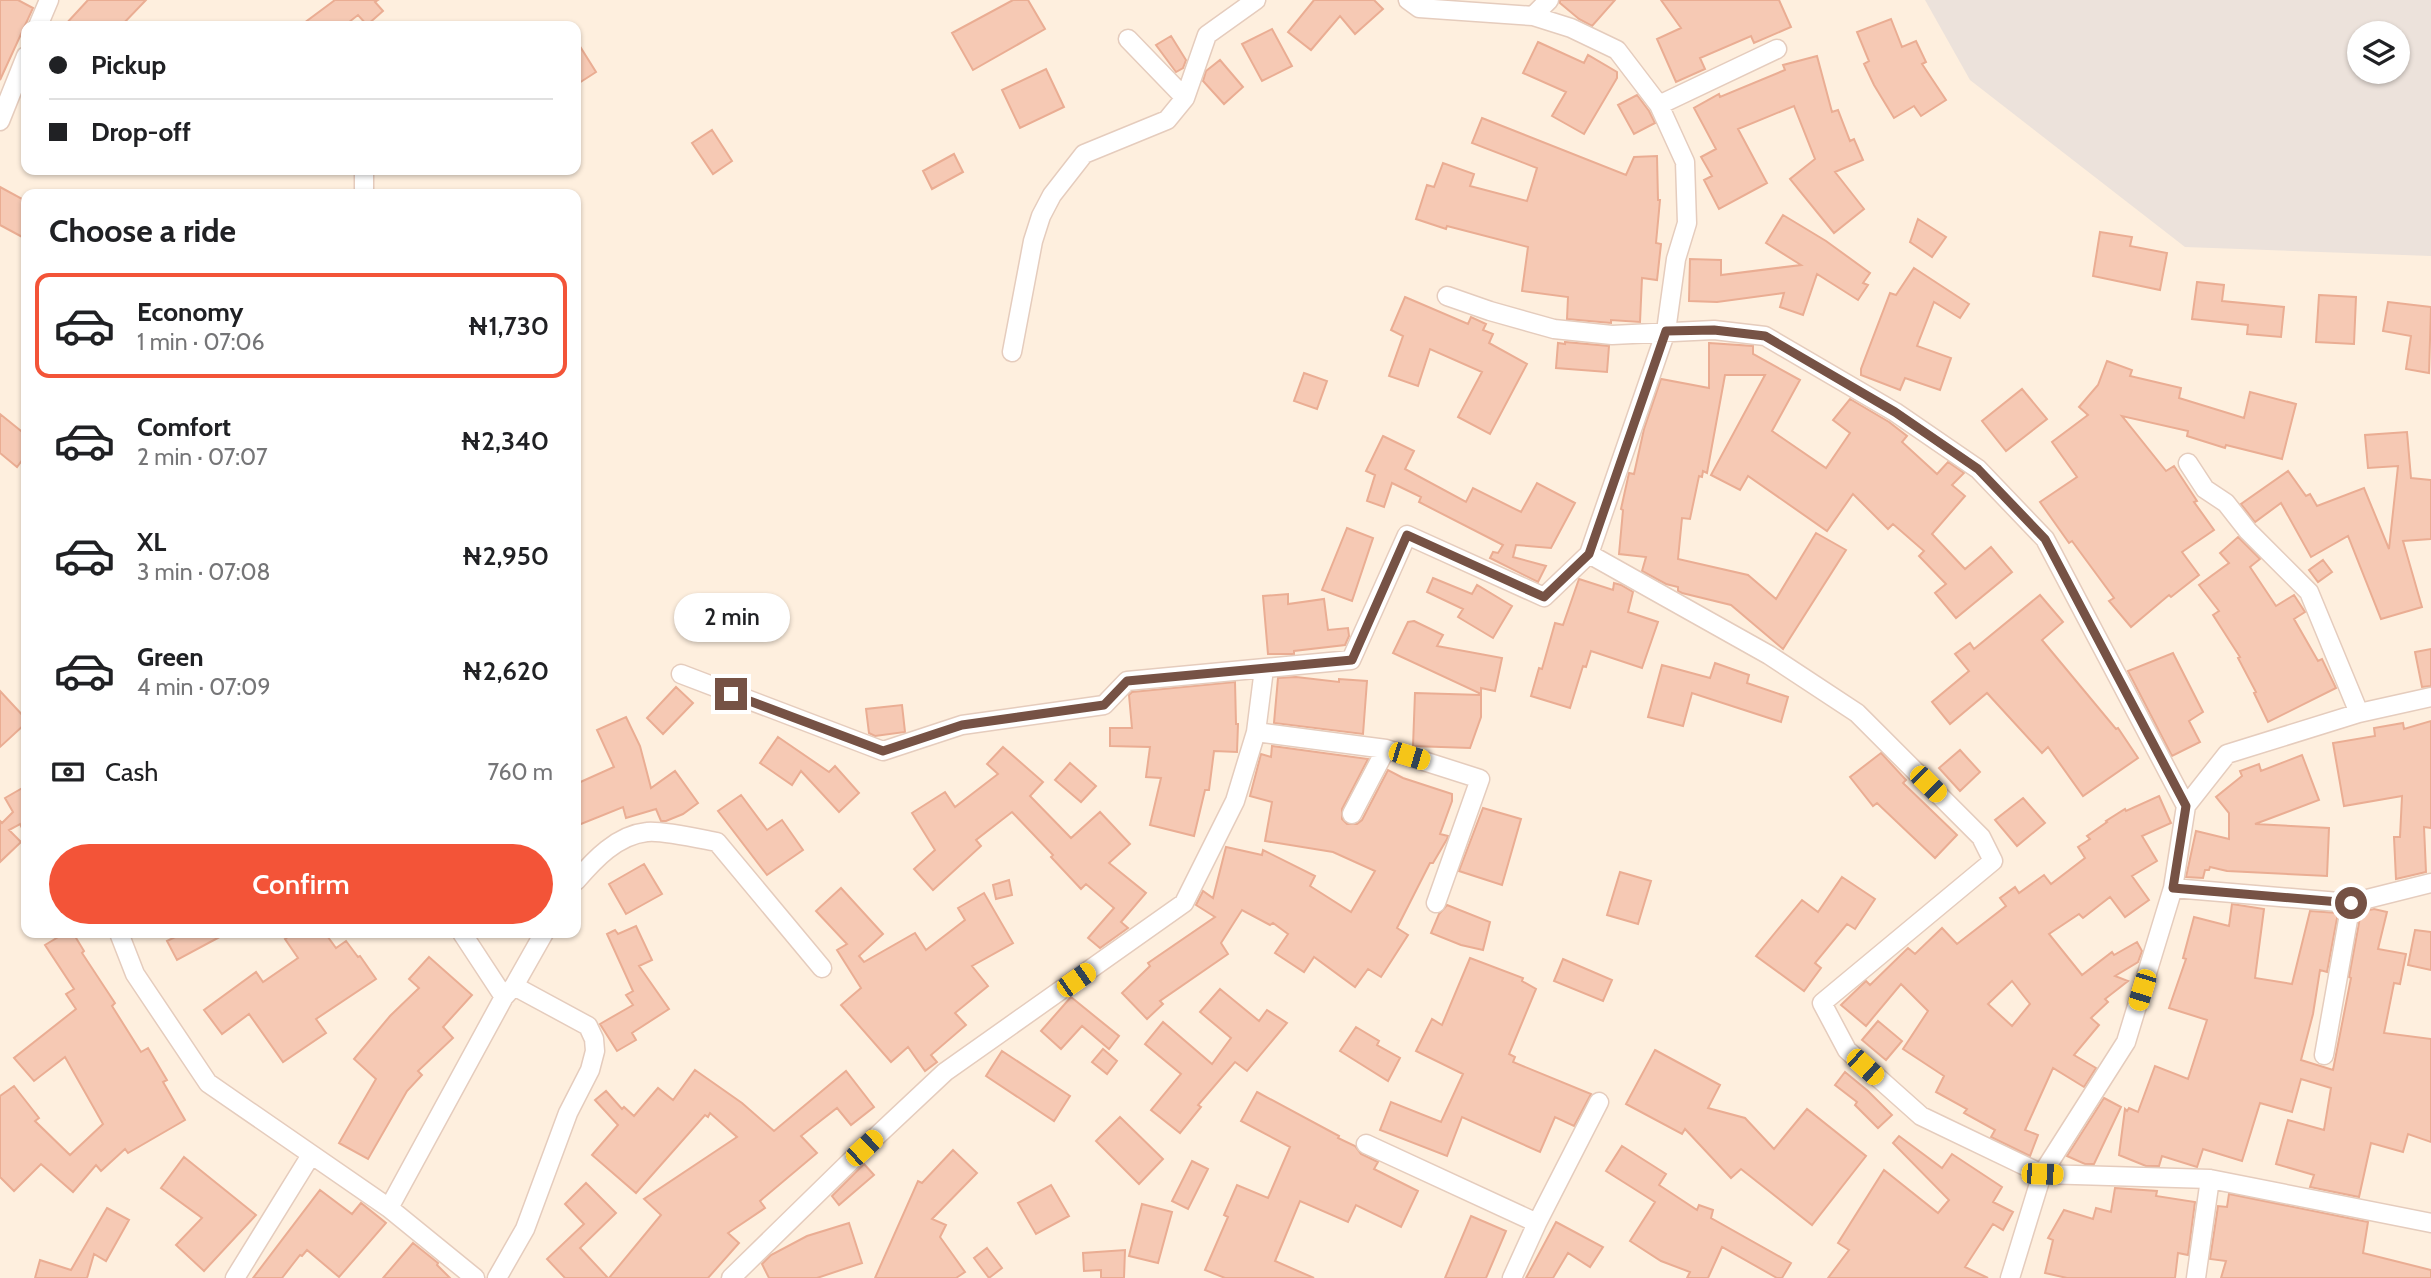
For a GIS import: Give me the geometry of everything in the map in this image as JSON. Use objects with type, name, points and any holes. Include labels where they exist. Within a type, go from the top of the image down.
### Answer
[{"type":"street","points":[[40,21],[49,0]]},
{"type":"street","points":[[1012,352],[1033,241],[1041,216],[1052,195],[1084,154],[1167,120],[1185,98],[1207,35],[1256,0]]},
{"type":"street","points":[[681,674],[883,751],[962,725],[1104,705],[1127,681],[1352,660],[1407,535],[1544,597],[1589,554],[1666,331],[1676,259],[1687,223],[1685,162],[1659,105],[1617,51],[1571,28],[1533,16],[1419,8],[1408,0]]},
{"type":"street","points":[[1533,16],[1549,0]]},
{"type":"street","points":[[1128,39],[1185,98]]},
{"type":"street","points":[[1659,105],[1777,49]]},
{"type":"street","points":[[0,121],[21,68]]},
{"type":"street","points":[[1447,296],[1554,329],[1612,335],[1714,330],[1765,336],[1895,412],[1978,469],[2045,539],[2186,806]]},
{"type":"street","points":[[2188,463],[2205,489],[2226,503],[2249,531],[2309,592],[2359,713]]},
{"type":"street","points":[[1589,554],[1769,655],[1857,713],[1981,837],[1993,860],[1822,1003],[1847,1050],[1921,1116],[2042,1174],[2210,1179],[2431,1223]]},
{"type":"street","points":[[731,1278],[945,1072],[1184,903],[1235,802],[1255,732],[1264,669]]},
{"type":"street","points":[[2010,1278],[2042,1174],[2126,1042],[2173,888],[2186,806],[2227,754],[2359,713],[2431,697]]},
{"type":"street","points":[[1255,732],[1386,749],[1480,779],[1436,903]]},
{"type":"street","points":[[1352,814],[1386,749]]},
{"type":"street","points":[[581,876],[619,841],[647,831],[718,842],[822,968]]},
{"type":"street","points":[[2173,888],[2351,903],[2431,883]]},
{"type":"street","points":[[2324,1055],[2351,903]]},
{"type":"street","points":[[121,938],[135,974],[208,1083],[389,1208],[475,1278]]},
{"type":"street","points":[[466,938],[509,991],[588,1026],[594,1040],[595,1051],[590,1070],[563,1125],[525,1228],[497,1278]]},
{"type":"street","points":[[389,1208],[541,938]]},
{"type":"street","points":[[1512,1278],[1599,1102]]},
{"type":"street","points":[[1366,1144],[1537,1223]]},
{"type":"street","points":[[234,1278],[311,1155]]},
{"type":"street","points":[[2196,1278],[2210,1179]]},
{"type":"shaded area","points":[[1925,0],[2431,0],[2431,256],[2185,247],[1970,80]]},
{"type":"building","points":[[0,0],[18,0],[33,8],[27,21],[21,21],[21,34],[0,80]]},
{"type":"building","points":[[88,0],[146,0],[126,21],[69,21]]},
{"type":"building","points":[[335,0],[378,0],[375,2],[383,11],[372,21],[363,21],[358,15],[350,21],[307,21]]},
{"type":"building","points":[[1013,0],[1028,0],[1045,29],[973,70],[952,33]]},
{"type":"building","points":[[1314,0],[1374,0],[1383,9],[1355,34],[1340,16],[1311,50],[1288,32]]},
{"type":"building","points":[[1560,0],[1615,0],[1592,26],[1579,19],[1560,3]]},
{"type":"building","points":[[1661,0],[1779,0],[1791,27],[1754,43],[1751,36],[1700,58],[1705,69],[1676,82],[1657,39],[1681,28]]},
{"type":"building","points":[[1891,19],[1902,47],[1916,41],[1926,62],[1922,64],[1946,100],[1921,116],[1914,106],[1894,118],[1864,64],[1869,61],[1857,32]]},
{"type":"building","points":[[1272,29],[1292,66],[1262,81],[1242,44]]},
{"type":"building","points":[[1171,36],[1186,60],[1183,68],[1176,72],[1156,45]]},
{"type":"building","points":[[1538,42],[1584,63],[1588,55],[1617,72],[1617,78],[1584,134],[1552,116],[1566,92],[1523,73]]},
{"type":"building","points":[[581,48],[596,72],[581,82]]},
{"type":"building","points":[[1817,56],[1832,112],[1838,110],[1850,141],[1854,139],[1863,160],[1835,172],[1864,209],[1834,233],[1790,179],[1815,159],[1794,106],[1738,129],[1767,183],[1719,209],[1704,180],[1712,176],[1701,157],[1716,149],[1694,108],[1719,94],[1720,97],[1785,70],[1783,65]]},
{"type":"building","points":[[1220,60],[1243,87],[1224,104],[1203,81],[1206,71]]},
{"type":"building","points":[[1046,69],[1064,107],[1020,128],[1002,90]]},
{"type":"building","points":[[1637,95],[1655,123],[1634,134],[1618,105]]},
{"type":"building","points":[[1482,118],[1626,175],[1634,157],[1657,156],[1660,200],[1656,243],[1661,244],[1657,280],[1642,278],[1640,322],[1611,320],[1611,323],[1567,319],[1568,297],[1522,291],[1528,247],[1447,226],[1446,229],[1416,219],[1427,185],[1434,187],[1443,163],[1474,174],[1470,186],[1527,201],[1537,168],[1472,143]]},
{"type":"building","points":[[712,130],[732,161],[713,174],[692,143]]},
{"type":"building","points":[[954,154],[963,172],[932,189],[923,171]]},
{"type":"building","points":[[0,187],[21,198],[21,236],[0,225]]},
{"type":"building","points":[[1783,215],[1826,241],[1870,273],[1863,283],[1868,285],[1858,300],[1817,274],[1803,315],[1780,307],[1784,293],[1717,302],[1689,301],[1690,259],[1721,260],[1721,275],[1801,265],[1766,243]]},
{"type":"building","points":[[1918,219],[1946,237],[1932,257],[1910,242]]},
{"type":"building","points":[[2100,232],[2132,237],[2130,246],[2167,253],[2160,290],[2093,276]]},
{"type":"building","points":[[1914,268],[1969,304],[1960,318],[1934,302],[1917,346],[1951,358],[1940,390],[1905,378],[1900,390],[1861,375],[1890,293],[1896,295]]},
{"type":"building","points":[[2197,282],[2224,285],[2222,301],[2284,307],[2281,337],[2247,334],[2248,325],[2192,319]]},
{"type":"building","points":[[2319,295],[2356,297],[2354,344],[2316,342]]},
{"type":"building","points":[[1405,297],[1468,324],[1471,317],[1486,324],[1483,330],[1493,334],[1489,343],[1527,364],[1490,434],[1458,417],[1482,372],[1430,349],[1418,386],[1389,376],[1403,336],[1391,330]]},
{"type":"building","points":[[2388,302],[2431,307],[2429,373],[2406,369],[2411,336],[2383,331]]},
{"type":"building","points":[[1558,343],[1609,346],[1607,372],[1556,368]]},
{"type":"building","points":[[1709,343],[1753,346],[1753,354],[1800,380],[1772,431],[1826,468],[1850,433],[1833,420],[1850,399],[1907,436],[1902,442],[1937,474],[1948,462],[1964,473],[1952,485],[1965,496],[1932,534],[1965,569],[1991,547],[2012,572],[1956,618],[1935,593],[1946,584],[1919,556],[1924,551],[1893,524],[1888,529],[1853,494],[1827,531],[1748,476],[1740,490],[1711,475],[1765,375],[1725,375],[1707,473],[1703,471],[1702,477],[1699,476],[1690,519],[1682,518],[1678,559],[1748,575],[1776,599],[1816,533],[1846,550],[1783,649],[1731,605],[1682,593],[1678,591],[1678,587],[1666,584],[1642,571],[1646,557],[1619,554],[1621,509],[1629,473],[1634,474],[1644,429],[1661,379],[1709,388]]},
{"type":"building","points":[[2107,361],[2132,370],[2130,376],[2181,388],[2179,398],[2244,418],[2250,392],[2296,404],[2282,459],[2226,445],[2225,448],[2187,436],[2188,431],[2122,416],[2166,471],[2174,466],[2197,501],[2194,502],[2214,530],[2182,552],[2199,575],[2171,597],[2169,595],[2131,627],[2109,601],[2114,598],[2040,502],[2077,477],[2052,442],[2088,415],[2079,407],[2098,385]]},
{"type":"building","points":[[1304,373],[1327,381],[1317,409],[1294,401]]},
{"type":"building","points":[[2022,389],[2047,419],[2006,451],[1982,421]]},
{"type":"building","points":[[0,414],[21,431],[21,462],[17,467],[0,453]]},
{"type":"building","points":[[2407,432],[2411,478],[2431,480],[2431,539],[2403,541],[2422,607],[2381,619],[2348,536],[2311,557],[2281,503],[2255,522],[2241,504],[2288,471],[2306,496],[2310,494],[2317,506],[2364,488],[2389,549],[2398,466],[2368,468],[2365,435]]},
{"type":"building","points":[[1383,436],[1414,451],[1405,469],[1466,502],[1473,488],[1521,512],[1537,483],[1575,503],[1551,548],[1516,545],[1513,557],[1546,566],[1538,582],[1490,558],[1493,552],[1498,553],[1503,545],[1419,502],[1421,497],[1392,483],[1384,507],[1367,501],[1375,475],[1366,471]]},
{"type":"building","points":[[1347,528],[1373,538],[1352,601],[1322,590]]},
{"type":"building","points":[[2238,537],[2260,559],[2250,567],[2276,606],[2294,595],[2305,612],[2294,619],[2318,661],[2322,659],[2336,688],[2268,722],[2238,658],[2240,657],[2213,615],[2219,611],[2199,585],[2229,563],[2220,553]]},
{"type":"building","points":[[2323,560],[2332,572],[2318,582],[2309,570]]},
{"type":"building","points":[[1433,578],[1472,594],[1477,585],[1512,606],[1493,638],[1458,617],[1463,609],[1427,592]]},
{"type":"building","points":[[1579,579],[1613,590],[1614,583],[1621,585],[1633,592],[1628,612],[1658,622],[1642,668],[1591,651],[1586,667],[1583,666],[1570,708],[1531,696],[1555,623],[1563,625]]},
{"type":"building","points":[[1288,594],[1288,604],[1324,599],[1328,630],[1348,628],[1349,636],[1345,645],[1294,651],[1294,654],[1268,654],[1263,596]]},
{"type":"building","points":[[2040,595],[2063,622],[2042,640],[2116,729],[2118,728],[2138,758],[2083,796],[2048,747],[2042,753],[1987,693],[1950,724],[1932,702],[1969,671],[1955,654],[1970,643],[1974,649]]},
{"type":"building","points":[[1414,621],[1443,635],[1437,646],[1502,658],[1495,691],[1481,688],[1481,694],[1393,653],[1408,622]]},
{"type":"building","points":[[2431,649],[2431,686],[2422,687],[2415,652]]},
{"type":"building","points":[[2173,653],[2203,712],[2189,721],[2200,742],[2172,756],[2128,671]]},
{"type":"building","points":[[1715,663],[1749,675],[1747,683],[1788,697],[1781,722],[1692,693],[1683,726],[1648,717],[1662,665],[1710,678]]},
{"type":"building","points":[[1296,677],[1339,682],[1339,679],[1367,681],[1363,734],[1274,723],[1278,678]]},
{"type":"building","points":[[1235,682],[1237,752],[1214,751],[1209,790],[1205,790],[1194,836],[1150,825],[1161,778],[1146,777],[1150,747],[1110,746],[1110,728],[1132,728],[1129,695],[1132,692]]},
{"type":"building","points":[[676,687],[693,703],[663,734],[647,718]]},
{"type":"building","points":[[0,691],[21,714],[21,728],[0,747]]},
{"type":"building","points":[[1415,693],[1481,695],[1481,717],[1470,748],[1413,746]]},
{"type":"building","points":[[902,705],[905,732],[875,736],[869,733],[866,709]]},
{"type":"building","points":[[626,717],[640,746],[651,788],[675,771],[698,803],[683,814],[666,821],[661,821],[656,809],[626,818],[623,807],[581,824],[581,782],[614,767],[597,730]]},
{"type":"building","points":[[2431,721],[2431,828],[2424,827],[2426,872],[2396,879],[2394,837],[2400,837],[2402,796],[2344,806],[2333,743],[2375,736],[2374,728],[2403,723],[2404,729]]},
{"type":"building","points":[[778,737],[829,772],[835,766],[859,793],[839,812],[801,771],[792,785],[760,763]]},
{"type":"building","points":[[1272,746],[1368,759],[1342,809],[1342,819],[1347,824],[1357,824],[1362,820],[1388,770],[1403,778],[1452,794],[1440,834],[1448,836],[1447,839],[1433,863],[1430,863],[1397,928],[1408,935],[1381,977],[1368,969],[1355,987],[1314,957],[1304,972],[1275,953],[1288,934],[1273,923],[1270,925],[1242,910],[1221,943],[1228,954],[1160,1001],[1163,1004],[1147,1019],[1122,993],[1150,966],[1148,963],[1215,917],[1196,905],[1203,891],[1213,898],[1226,847],[1262,855],[1263,850],[1315,876],[1310,886],[1351,912],[1375,871],[1333,852],[1265,841],[1272,802],[1250,796],[1261,754],[1271,757]]},
{"type":"building","points":[[1003,747],[1043,782],[1030,796],[1071,838],[1100,812],[1130,844],[1109,863],[1146,893],[1121,922],[1128,928],[1100,948],[1088,938],[1114,908],[1086,884],[1081,889],[1012,812],[976,840],[981,846],[933,890],[914,869],[935,850],[912,813],[945,792],[955,807],[998,774],[987,764]]},
{"type":"building","points":[[1960,750],[1980,772],[1960,791],[1939,768]]},
{"type":"building","points":[[1881,753],[1906,780],[1903,783],[1957,835],[1935,858],[1877,803],[1873,806],[1850,777]]},
{"type":"building","points":[[2302,755],[2319,800],[2255,824],[2329,828],[2327,876],[2227,871],[2210,867],[2205,870],[2203,878],[2186,877],[2196,831],[2229,839],[2229,813],[2216,797],[2242,776],[2240,771],[2259,764],[2261,771]]},
{"type":"building","points":[[1070,763],[1096,786],[1081,802],[1055,780]]},
{"type":"building","points":[[21,789],[21,826],[20,824],[9,830],[21,842],[0,862],[0,821],[2,823],[13,812],[5,798]]},
{"type":"building","points":[[741,795],[767,830],[782,820],[803,850],[767,875],[718,811]]},
{"type":"building","points":[[2159,796],[2171,823],[2142,836],[2157,861],[2132,876],[2149,900],[2125,917],[2110,897],[2083,918],[2079,914],[2049,934],[2082,975],[2112,952],[2114,955],[2137,942],[2142,951],[2138,962],[2115,976],[2128,981],[2105,999],[2108,1002],[2091,1018],[2099,1025],[2074,1055],[2096,1068],[2084,1087],[2053,1068],[2025,1130],[2038,1135],[2030,1156],[1991,1137],[1995,1130],[1964,1113],[1967,1109],[1936,1092],[1944,1076],[1903,1049],[1928,1011],[1901,984],[1866,1026],[1841,1005],[1866,981],[1870,985],[1908,948],[1915,954],[1942,928],[1957,944],[2006,906],[2000,898],[2015,887],[2019,893],[2044,875],[2051,884],[2085,858],[2078,847],[2090,839],[2087,836],[2106,821],[2125,809],[2126,811]],"holes":[[[2012,981],[2030,1004],[2012,1026],[1988,1004]]]},
{"type":"building","points":[[2023,798],[2045,823],[2017,846],[1995,820]]},
{"type":"building","points":[[1483,808],[1521,819],[1502,885],[1459,871]]},
{"type":"building","points":[[644,864],[662,894],[626,914],[609,884]]},
{"type":"building","points":[[1620,872],[1651,881],[1638,924],[1607,915]]},
{"type":"building","points":[[1842,877],[1875,899],[1855,929],[1847,924],[1815,963],[1821,968],[1804,991],[1756,956],[1802,900],[1818,912]]},
{"type":"building","points":[[1009,880],[1012,895],[996,899],[993,885]]},
{"type":"building","points":[[841,888],[883,934],[859,956],[864,962],[915,933],[926,950],[965,920],[958,908],[984,893],[1013,943],[972,966],[988,986],[955,1013],[966,1025],[931,1055],[937,1062],[925,1071],[908,1047],[891,1062],[841,1005],[861,988],[837,950],[847,944],[816,911]]},
{"type":"building","points":[[2232,904],[2264,909],[2255,978],[2292,984],[2310,911],[2338,913],[2327,972],[2320,970],[2313,1014],[2301,1060],[2333,1070],[2361,912],[2374,909],[2387,912],[2378,949],[2406,954],[2400,984],[2394,983],[2384,1033],[2431,1039],[2431,1142],[2408,1134],[2403,1152],[2371,1143],[2359,1197],[2310,1187],[2314,1175],[2276,1164],[2288,1120],[2324,1130],[2331,1088],[2301,1079],[2292,1112],[2260,1103],[2242,1161],[2203,1149],[2197,1167],[2162,1156],[2159,1166],[2146,1166],[2119,1155],[2125,1109],[2138,1112],[2155,1066],[2188,1079],[2207,1020],[2169,1008],[2186,959],[2183,958],[2194,917],[2229,926]]},
{"type":"building","points":[[1447,905],[1490,922],[1483,950],[1431,933],[1439,914]]},
{"type":"building","points":[[636,926],[652,960],[639,966],[669,1009],[632,1033],[636,1040],[617,1051],[600,1024],[633,1005],[626,995],[633,991],[607,934],[615,930],[618,934]]},
{"type":"building","points":[[2415,930],[2431,932],[2431,970],[2408,965]]},
{"type":"building","points":[[57,938],[76,938],[84,951],[82,953],[115,1003],[112,1006],[141,1052],[148,1048],[167,1080],[163,1082],[185,1120],[128,1153],[125,1149],[101,1171],[96,1165],[73,1192],[41,1164],[14,1191],[0,1177],[0,1096],[14,1086],[39,1118],[35,1121],[70,1155],[103,1124],[65,1057],[34,1081],[14,1058],[76,1009],[66,994],[74,989],[45,945]]},
{"type":"building","points":[[173,938],[218,938],[177,960],[167,941]]},
{"type":"building","points":[[329,938],[336,948],[346,941],[376,979],[316,1019],[326,1033],[283,1062],[249,1014],[222,1034],[204,1010],[256,972],[263,982],[298,958],[285,939]]},
{"type":"building","points":[[429,957],[472,995],[443,1027],[453,1038],[418,1071],[422,1075],[407,1091],[368,1159],[339,1143],[376,1079],[354,1059],[390,1016],[419,988],[409,979]]},
{"type":"building","points":[[1470,958],[1523,978],[1522,981],[1536,989],[1509,1054],[1515,1057],[1513,1062],[1591,1094],[1574,1126],[1555,1117],[1540,1152],[1462,1117],[1447,1156],[1380,1130],[1391,1102],[1441,1122],[1463,1074],[1416,1051],[1432,1019],[1442,1025]]},
{"type":"building","points":[[1563,959],[1612,980],[1603,1001],[1554,981]]},
{"type":"building","points":[[1220,989],[1259,1021],[1267,1010],[1287,1023],[1247,1071],[1235,1062],[1198,1105],[1201,1107],[1180,1133],[1151,1110],[1181,1074],[1145,1044],[1163,1022],[1212,1064],[1231,1038],[1200,1012]]},
{"type":"building","points":[[1071,997],[1119,1036],[1109,1049],[1082,1026],[1061,1049],[1041,1031]]},
{"type":"building","points":[[1878,1021],[1902,1041],[1886,1060],[1862,1040]]},
{"type":"building","points":[[1356,1027],[1379,1041],[1377,1045],[1400,1058],[1388,1081],[1340,1051]]},
{"type":"building","points":[[1103,1049],[1117,1061],[1107,1074],[1092,1062]]},
{"type":"building","points":[[1655,1050],[1720,1085],[1708,1108],[1745,1118],[1774,1149],[1807,1109],[1866,1156],[1812,1225],[1741,1169],[1731,1178],[1685,1129],[1682,1134],[1626,1104]]},
{"type":"building","points":[[1002,1051],[1070,1096],[1054,1121],[986,1076]]},
{"type":"building","points":[[695,1070],[742,1103],[774,1131],[846,1071],[874,1107],[851,1125],[837,1108],[801,1136],[817,1153],[760,1201],[765,1208],[728,1233],[739,1243],[708,1278],[609,1278],[661,1215],[644,1199],[737,1137],[710,1113],[708,1117],[705,1115],[636,1193],[592,1155],[618,1125],[595,1100],[606,1091],[622,1109],[624,1107],[634,1116],[658,1088],[673,1100]]},
{"type":"building","points":[[1845,1072],[1892,1115],[1878,1128],[1855,1105],[1857,1102],[1835,1085]]},
{"type":"building","points":[[1257,1092],[1339,1136],[1338,1138],[1355,1146],[1361,1154],[1378,1162],[1374,1169],[1418,1191],[1401,1227],[1356,1205],[1348,1222],[1300,1201],[1275,1261],[1314,1278],[1225,1278],[1205,1270],[1228,1217],[1224,1215],[1237,1185],[1268,1198],[1290,1147],[1241,1121]]},
{"type":"building","points":[[2104,1098],[2121,1107],[2094,1164],[2085,1164],[2067,1156]]},
{"type":"building","points":[[1120,1117],[1163,1159],[1139,1184],[1096,1141]]},
{"type":"building","points":[[1899,1136],[1942,1168],[1952,1154],[2002,1187],[1993,1202],[2013,1212],[2003,1230],[1993,1224],[1965,1267],[1988,1278],[1828,1278],[1849,1250],[1838,1243],[1884,1170],[1938,1213],[1949,1200],[1893,1143]]},
{"type":"building","points":[[1622,1146],[1666,1174],[1659,1185],[1697,1210],[1699,1205],[1713,1210],[1711,1218],[1791,1263],[1782,1278],[1777,1278],[1722,1247],[1708,1278],[1687,1278],[1690,1272],[1661,1261],[1630,1241],[1655,1202],[1606,1171]]},
{"type":"building","points":[[953,1150],[977,1173],[932,1219],[946,1225],[940,1237],[965,1272],[956,1278],[875,1278],[918,1181],[922,1183]]},
{"type":"building","points":[[184,1157],[256,1215],[204,1271],[176,1245],[202,1218],[161,1188]]},
{"type":"building","points":[[1192,1161],[1208,1169],[1188,1209],[1172,1201]]},
{"type":"building","points":[[864,1164],[874,1175],[839,1205],[832,1196]]},
{"type":"building","points":[[586,1183],[616,1213],[580,1248],[608,1278],[565,1278],[547,1259],[584,1224],[565,1204]]},
{"type":"building","points":[[1051,1185],[1069,1216],[1036,1234],[1018,1203]]},
{"type":"building","points":[[2115,1188],[2157,1191],[2156,1196],[2195,1202],[2188,1255],[2178,1253],[2175,1278],[2067,1278],[2045,1273],[2053,1240],[2048,1238],[2064,1210],[2093,1219],[2096,1208],[2111,1212]]},
{"type":"building","points":[[320,1190],[352,1214],[361,1203],[386,1223],[339,1277],[307,1250],[282,1278],[253,1278]]},
{"type":"building","points":[[2229,1194],[2368,1222],[2363,1253],[2431,1270],[2431,1278],[2221,1278],[2226,1261],[2210,1259],[2218,1206],[2227,1207]]},
{"type":"building","points":[[1142,1204],[1172,1212],[1158,1263],[1129,1256]]},
{"type":"building","points":[[107,1208],[129,1220],[106,1261],[94,1254],[87,1278],[35,1278],[40,1260],[71,1270]]},
{"type":"building","points":[[1471,1216],[1506,1231],[1486,1278],[1445,1278]]},
{"type":"building","points":[[1556,1222],[1603,1247],[1590,1267],[1568,1253],[1553,1278],[1526,1278]]},
{"type":"building","points":[[849,1223],[862,1263],[817,1278],[769,1278],[762,1264],[771,1255],[807,1236]]},
{"type":"building","points":[[413,1243],[438,1263],[450,1278],[383,1278]]},
{"type":"building","points":[[987,1248],[1002,1268],[989,1278],[974,1258]]},
{"type":"building","points":[[1125,1250],[1124,1278],[1101,1278],[1101,1270],[1084,1271],[1083,1253]]},
{"type":"route","points":[[731,694],[883,751],[962,725],[1104,705],[1127,681],[1352,660],[1407,535],[1544,597],[1589,554],[1666,331],[1714,330],[1765,336],[1895,412],[1978,469],[2045,539],[2186,806],[2173,888],[2351,903]]}]
